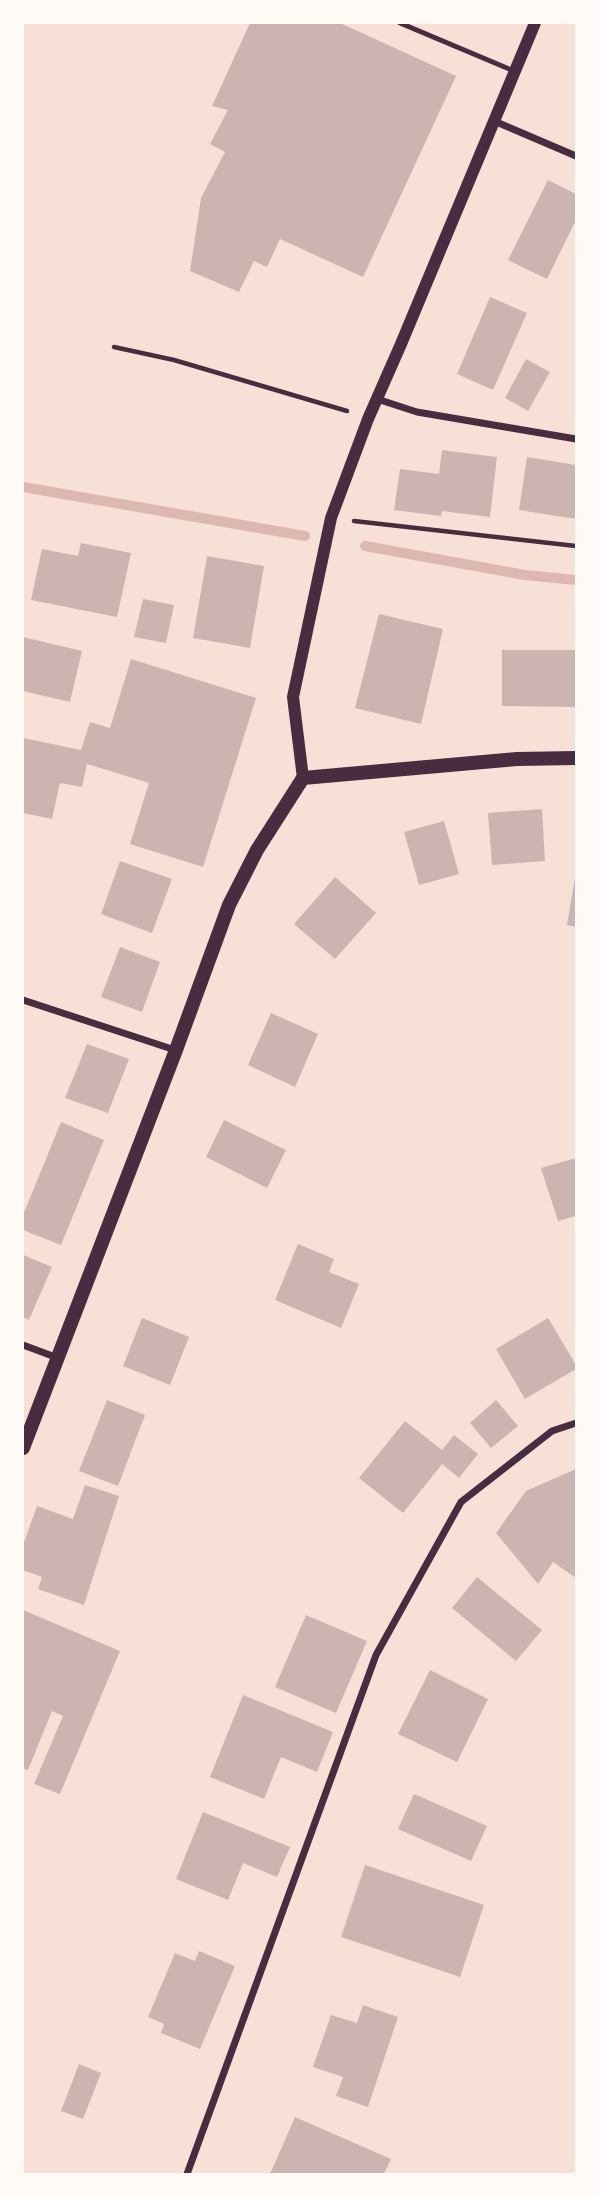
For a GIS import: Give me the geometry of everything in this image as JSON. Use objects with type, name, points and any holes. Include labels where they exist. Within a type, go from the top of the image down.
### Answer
[{"type":"main road","points":[[23,1448],[229,905],[257,850],[303,778],[503,760],[576,758]]},
{"type":"street","points":[[303,778],[293,697],[331,519],[368,419],[535,23]]},
{"type":"street","points":[[494,121],[576,156]]},
{"type":"street","points":[[377,399],[417,412],[576,439]]},
{"type":"street","points":[[23,1000],[176,1050]]},
{"type":"street","points":[[23,1345],[59,1359]]},
{"type":"street","points":[[187,2174],[376,1655],[461,1502],[552,1431],[576,1423]]},
{"type":"lane","points":[[400,23],[514,71]]},
{"type":"path","points":[[114,347],[174,360],[336,406],[368,419]]},
{"type":"path","points":[[331,519],[576,546]]},
{"type":"building","points":[[250,23],[340,23],[456,76],[363,277],[280,239],[267,267],[254,261],[239,292],[190,271],[201,198],[225,152],[210,144],[228,110],[212,106]]},
{"type":"building","points":[[548,180],[576,194],[576,220],[547,279],[508,260]]},
{"type":"building","points":[[490,297],[527,313],[493,390],[457,374]]},
{"type":"building","points":[[526,359],[550,372],[528,411],[505,398]]},
{"type":"building","points":[[442,450],[497,457],[490,517],[442,511],[441,516],[394,510],[400,469],[439,474]]},
{"type":"building","points":[[527,457],[576,465],[576,519],[519,510]]},
{"type":"building","points":[[81,543],[131,553],[117,617],[31,600],[42,549],[78,556]]},
{"type":"building","points":[[207,556],[264,566],[250,648],[193,638]]},
{"type":"building","points":[[143,599],[174,605],[166,643],[134,637]]},
{"type":"building","points":[[379,614],[443,629],[421,724],[355,708]]},
{"type":"building","points":[[23,637],[82,651],[70,702],[23,691]]},
{"type":"building","points":[[502,650],[576,650],[576,707],[502,706]]},
{"type":"building","points":[[131,659],[256,698],[203,867],[130,844],[149,783],[87,764],[82,787],[60,783],[52,819],[23,813],[23,738],[81,750],[90,722],[110,728]]},
{"type":"building","points":[[542,809],[545,861],[492,865],[488,813]]},
{"type":"building","points":[[444,821],[459,874],[419,885],[404,832]]},
{"type":"building","points":[[120,861],[172,879],[152,933],[101,914]]},
{"type":"building","points":[[335,877],[376,913],[335,959],[294,924]]},
{"type":"building","points":[[576,877],[576,927],[567,925]]},
{"type":"building","points":[[120,947],[160,962],[142,1012],[101,997]]},
{"type":"building","points":[[271,1013],[318,1034],[295,1087],[248,1065]]},
{"type":"building","points":[[87,1044],[129,1059],[108,1113],[65,1098]]},
{"type":"building","points":[[224,1120],[286,1150],[267,1188],[206,1157]]},
{"type":"building","points":[[61,1122],[104,1140],[61,1245],[23,1230],[23,1215]]},
{"type":"building","points":[[576,1158],[576,1216],[558,1221],[541,1168]]},
{"type":"building","points":[[298,1244],[334,1259],[329,1272],[359,1284],[341,1328],[275,1300]]},
{"type":"building","points":[[23,1255],[52,1267],[29,1320],[23,1317]]},
{"type":"building","points":[[142,1318],[189,1337],[170,1385],[123,1366]]},
{"type":"building","points":[[548,1318],[576,1369],[525,1399],[496,1349]]},
{"type":"building","points":[[107,1400],[145,1415],[118,1486],[79,1471]]},
{"type":"building","points":[[496,1400],[518,1426],[491,1448],[470,1423]]},
{"type":"building","points":[[405,1421],[442,1450],[454,1435],[478,1454],[459,1478],[442,1464],[403,1513],[359,1478]]},
{"type":"building","points":[[576,1469],[576,1578],[553,1562],[538,1584],[496,1533],[526,1491]]},
{"type":"building","points":[[85,1485],[119,1496],[84,1605],[38,1589],[42,1577],[23,1570],[23,1545],[37,1506],[73,1519]]},
{"type":"building","points":[[477,1577],[542,1630],[516,1661],[452,1608]]},
{"type":"building","points":[[23,1610],[120,1651],[60,1794],[34,1784],[63,1716],[52,1711],[28,1770],[23,1768]]},
{"type":"building","points":[[306,1615],[367,1641],[336,1713],[275,1687]]},
{"type":"building","points":[[430,1670],[488,1699],[457,1762],[398,1734]]},
{"type":"building","points":[[243,1695],[333,1732],[317,1772],[281,1757],[264,1799],[210,1777]]},
{"type":"building","points":[[414,1794],[487,1826],[471,1861],[398,1829]]},
{"type":"building","points":[[203,1812],[290,1847],[277,1877],[243,1863],[228,1900],[176,1879]]},
{"type":"building","points":[[365,1865],[484,1905],[460,1977],[341,1937]]},
{"type":"building","points":[[199,1951],[235,1966],[200,2049],[161,2033],[164,2024],[148,2017],[175,1953],[195,1961]]},
{"type":"building","points":[[363,2005],[398,2017],[368,2107],[336,2096],[343,2077],[313,2067],[331,2015],[357,2023]]},
{"type":"building","points":[[79,2064],[101,2073],[83,2119],[61,2111]]},
{"type":"building","points":[[295,2117],[391,2159],[384,2174],[270,2174]]},
{"type":"waterway","points":[[23,487],[305,536]]},
{"type":"waterway","points":[[365,546],[525,575],[576,580]]}]
